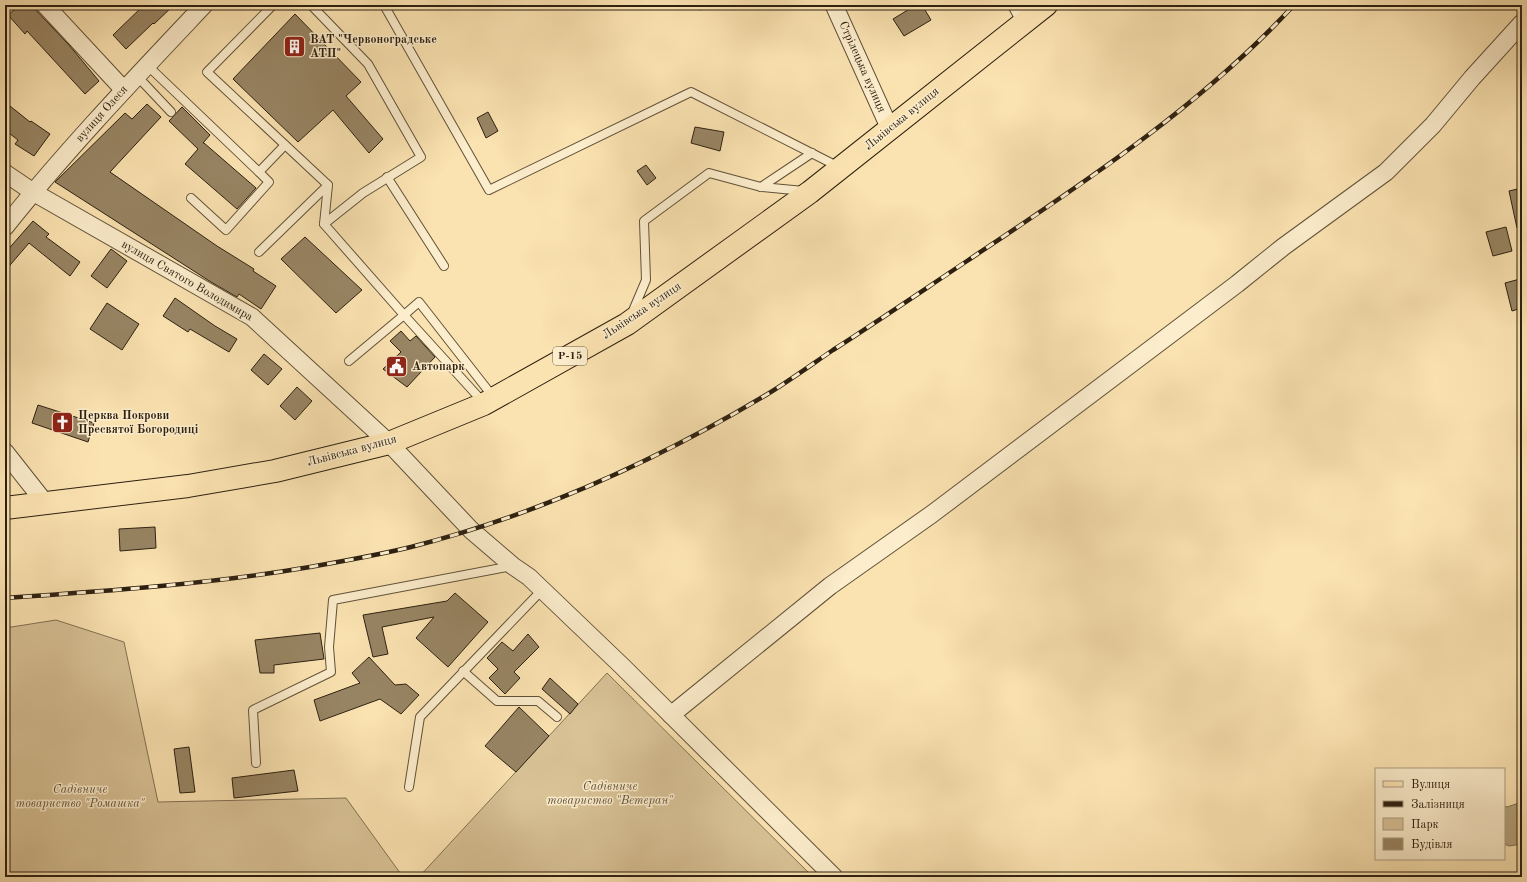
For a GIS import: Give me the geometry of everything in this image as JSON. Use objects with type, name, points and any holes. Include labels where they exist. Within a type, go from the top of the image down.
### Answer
[{"type":"main road","name":"Львівська вулиця","points":[[5,508],[188,486],[275,471],[389,443],[489,401],[627,324],[841,168],[890,129],[1021,13],[1046,5]]},
{"type":"street","points":[[45,5],[124,90]]},
{"type":"street","name":"вулиця Олеся","points":[[5,227],[33,192],[124,90],[204,5]]},
{"type":"street","name":"Стрілецька вулиця","points":[[834,5],[890,129]]},
{"type":"street","points":[[671,715],[830,586],[932,514],[1237,284],[1283,247],[1386,172],[1432,125],[1472,78],[1521,30]]},
{"type":"street","name":"вулиця Святого Володимира","points":[[5,173],[33,192],[252,317],[389,443],[471,530],[513,566],[529,577],[623,667],[834,877]]},
{"type":"street","points":[[5,452],[46,504]]},
{"type":"lane","points":[[274,5],[207,72],[328,185]]},
{"type":"lane","points":[[310,5],[368,64],[422,157],[363,193],[324,224]]},
{"type":"lane","points":[[384,5],[489,190],[691,92],[841,168]]},
{"type":"lane","points":[[142,70],[171,112]]},
{"type":"lane","points":[[142,70],[269,182],[226,230],[190,198]]},
{"type":"lane","points":[[258,172],[285,145]]},
{"type":"lane","points":[[761,187],[812,153]]},
{"type":"lane","points":[[627,324],[646,280],[644,221],[709,173],[761,187],[810,192]]},
{"type":"lane","points":[[387,177],[444,266]]},
{"type":"lane","points":[[328,185],[324,224],[404,315],[489,401]]},
{"type":"lane","points":[[258,252],[328,185]]},
{"type":"lane","points":[[349,360],[420,302],[489,401]]},
{"type":"lane","points":[[256,763],[253,710],[332,672],[329,647],[333,600],[513,566]]},
{"type":"lane","points":[[409,787],[420,717],[542,590]]},
{"type":"lane","points":[[463,671],[497,701],[538,701],[557,717]]},
{"type":"green space","name":"Садівниче товариство \"Ромашка\"","points":[[56,620],[124,642],[158,802],[346,798],[403,877],[5,877],[5,628]]},
{"type":"green space","name":"Садівниче товариство \"Ветеран\"","points":[[607,673],[813,877],[419,877]]},
{"type":"shaded area","points":[[697,5],[728,5],[699,10]]},
{"type":"shaded area","points":[[1522,802],[1522,844],[1509,846],[1505,844],[1505,806]]},
{"type":"building","points":[[20,5],[31,5],[69,45],[99,81],[85,94],[27,31],[25,34],[8,15]]},
{"type":"building","points":[[144,5],[174,5],[126,49],[113,35]]},
{"type":"building","points":[[916,5],[922,5],[931,20],[904,36],[893,19]]},
{"type":"building","name":"ВАТ \"Червоноградське АТП\"","points":[[295,14],[361,82],[346,96],[383,139],[369,153],[333,110],[298,142],[233,79]]},
{"type":"building","points":[[5,102],[30,122],[31,121],[50,134],[34,156],[15,144],[18,140],[5,130]]},
{"type":"building","points":[[147,104],[161,117],[110,172],[217,246],[254,269],[253,271],[276,286],[261,309],[239,294],[237,297],[211,282],[55,182],[125,113],[132,119]]},
{"type":"building","points":[[182,107],[210,135],[203,143],[256,188],[237,209],[185,164],[198,149],[169,121]]},
{"type":"building","points":[[488,112],[498,131],[486,138],[477,118]]},
{"type":"building","points":[[695,127],[724,132],[720,151],[691,143]]},
{"type":"building","points":[[646,165],[656,178],[647,185],[637,171]]},
{"type":"building","points":[[1522,188],[1522,227],[1517,228],[1509,191]]},
{"type":"building","points":[[33,221],[49,234],[46,237],[80,262],[70,276],[29,243],[5,271],[5,253]]},
{"type":"building","points":[[1506,227],[1512,251],[1493,256],[1486,232]]},
{"type":"building","points":[[305,237],[362,290],[336,313],[281,259]]},
{"type":"building","points":[[111,249],[127,261],[107,288],[91,276]]},
{"type":"building","points":[[1520,279],[1522,285],[1522,308],[1512,311],[1505,283]]},
{"type":"building","points":[[175,298],[215,326],[237,339],[229,352],[190,329],[188,332],[163,316]]},
{"type":"building","points":[[107,303],[139,324],[122,350],[90,329]]},
{"type":"building","points":[[401,331],[410,341],[416,336],[435,357],[407,387],[383,369],[401,352],[390,341]]},
{"type":"building","points":[[264,354],[282,369],[268,385],[251,370]]},
{"type":"building","points":[[297,387],[312,401],[295,420],[280,406]]},
{"type":"building","name":"Церква Покрови Пресвятої Богородиці","points":[[38,405],[94,423],[88,442],[32,423]]},
{"type":"building","points":[[155,527],[156,548],[120,551],[119,529]]},
{"type":"building","points":[[455,593],[488,622],[448,667],[416,638],[434,617],[382,627],[388,654],[373,657],[363,615],[447,601]]},
{"type":"building","points":[[320,633],[324,659],[274,665],[274,673],[260,673],[255,640]]},
{"type":"building","points":[[528,634],[539,647],[514,672],[520,678],[505,694],[489,678],[498,669],[487,658],[502,642],[513,651]]},
{"type":"building","points":[[369,657],[395,685],[406,684],[419,695],[401,714],[380,699],[320,721],[314,700],[360,683],[352,673]]},
{"type":"building","points":[[550,678],[578,704],[570,714],[542,689]]},
{"type":"building","points":[[519,707],[549,736],[516,772],[485,746]]},
{"type":"building","points":[[189,747],[195,792],[180,793],[174,749]]},
{"type":"building","points":[[294,770],[298,791],[234,798],[232,778]]},
{"type":"railway","points":[[5,598],[120,590],[234,578],[310,567],[386,553],[458,534],[504,519],[594,484],[638,464],[682,442],[775,390],[1096,173],[1180,111],[1258,42],[1294,5]]},
{"type":"place","name":"ВАТ \"Червоноградське АТП\"","points":[[295,47]]},
{"type":"place","name":"Автопарк","points":[[397,367]]},
{"type":"place","name":"Церква Покрови Пресвятої Богородиці","points":[[63,423]]}]
